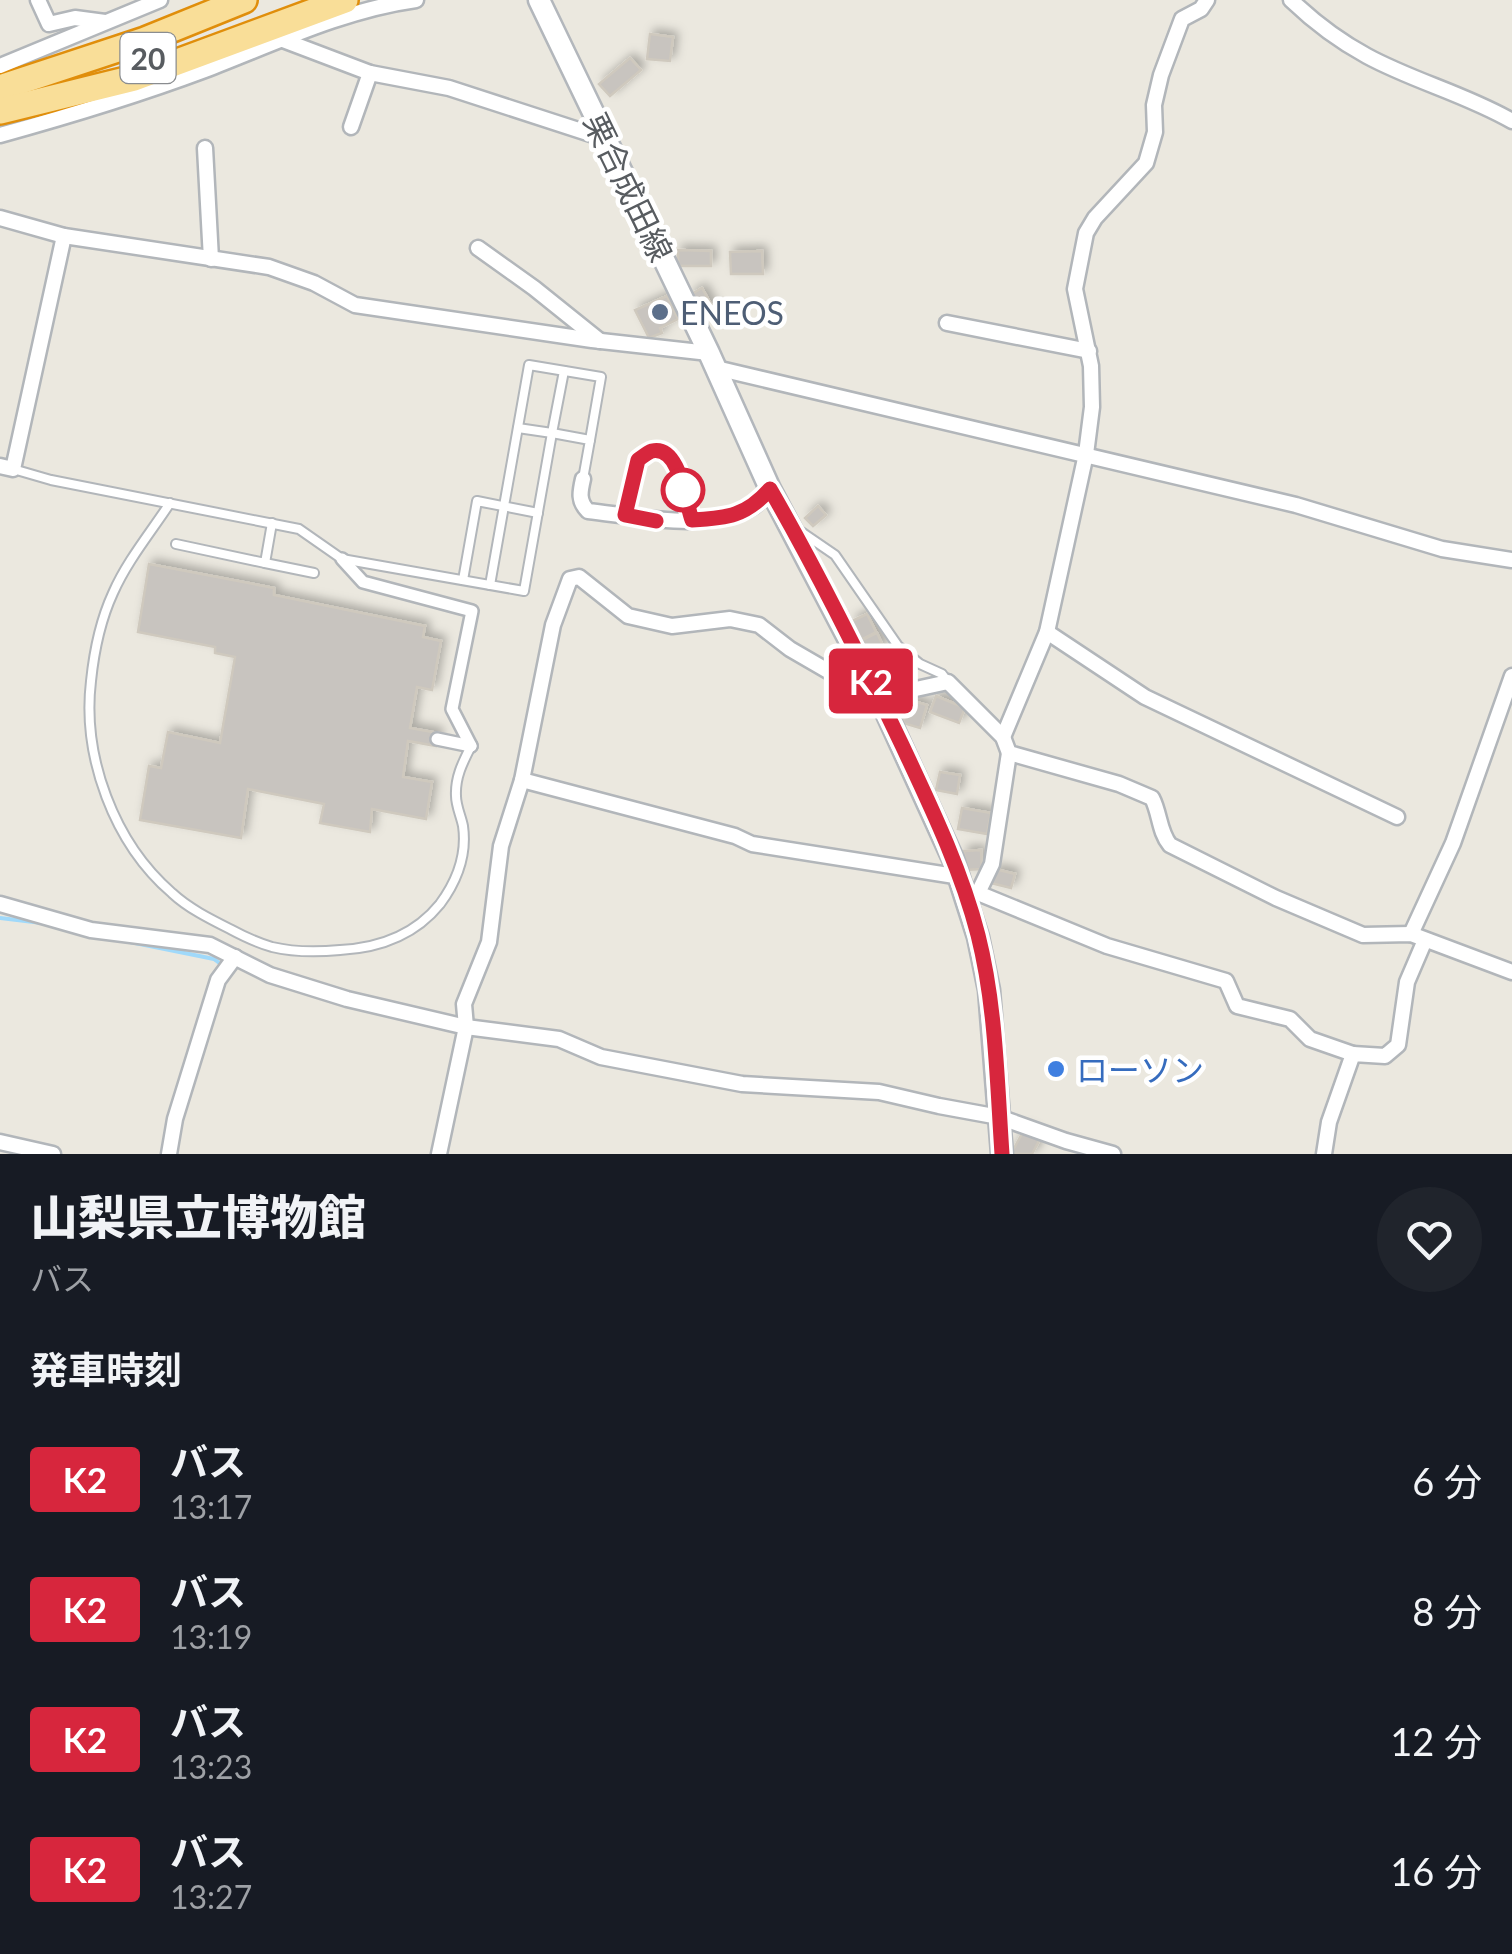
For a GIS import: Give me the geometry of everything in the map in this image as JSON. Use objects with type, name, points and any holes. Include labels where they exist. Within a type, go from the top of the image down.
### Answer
[{"type":"highway","points":[[0,86],[206,0]]},
{"type":"highway","name":"20","points":[[0,86],[145,40],[244,0]]},
{"type":"highway","name":"20","points":[[0,110],[94,79],[294,0]]},
{"type":"highway","points":[[0,110],[134,78],[345,0]]},
{"type":"main road","name":"栗合成田線","points":[[538,0],[713,360],[770,489],[879,697],[968,886],[988,990],[1002,1154]]},
{"type":"street","points":[[38,0],[49,24],[74,18],[106,22]]},
{"type":"street","points":[[0,66],[160,0]]},
{"type":"street","points":[[0,135],[198,72],[338,20],[416,0]]},
{"type":"street","points":[[1003,737],[1047,632],[1086,454],[1092,407],[1089,352],[1075,289],[1086,232],[1094,218],[1146,163],[1155,132],[1154,105],[1161,75],[1182,20],[1208,0]]},
{"type":"street","points":[[1291,0],[1316,24],[1370,57],[1512,121]]},
{"type":"street","points":[[284,40],[370,73],[449,88],[606,139]]},
{"type":"street","points":[[351,127],[370,73]]},
{"type":"street","points":[[204,148],[211,259]]},
{"type":"street","points":[[0,218],[64,236],[269,268],[314,283],[355,305],[713,360],[1296,505],[1442,550],[1512,560]]},
{"type":"street","points":[[4,468],[64,236]]},
{"type":"street","points":[[478,248],[601,341]]},
{"type":"street","points":[[947,323],[1089,352]]},
{"type":"street","points":[[625,515],[638,460],[651,451],[664,452],[677,466],[692,520]]},
{"type":"street","points":[[583,479],[580,498],[588,511],[656,521],[723,518],[754,506],[770,489]]},
{"type":"street","points":[[342,559],[363,582],[472,611],[452,709],[472,746]]},
{"type":"street","points":[[439,1154],[466,1026],[464,1004],[488,942],[501,846],[522,780],[553,626],[570,579],[579,577],[628,616],[672,626],[730,619],[759,625],[790,649],[879,697],[948,682],[1003,737],[1009,753],[992,864],[968,886]]},
{"type":"street","points":[[1047,632],[1145,697],[1397,817]]},
{"type":"street","points":[[522,780],[735,836],[752,844],[968,886],[1107,946],[1226,981],[1237,1006],[1290,1019],[1310,1040],[1353,1054],[1385,1056],[1398,1045],[1418,937],[1512,676]]},
{"type":"street","points":[[437,739],[472,746]]},
{"type":"street","points":[[1009,753],[1119,784],[1152,798],[1163,837],[1170,845],[1276,898],[1364,936],[1418,937],[1512,972]]},
{"type":"street","points":[[0,904],[91,930],[210,945],[270,975],[347,999],[466,1026],[559,1039],[601,1057],[742,1084],[878,1092],[999,1116],[1113,1154]]},
{"type":"street","points":[[169,1154],[175,1120],[218,980],[235,957]]},
{"type":"street","points":[[1324,1154],[1329,1122],[1353,1054]]},
{"type":"street","points":[[0,1142],[53,1154]]},
{"type":"lane","points":[[490,584],[530,365],[601,377],[583,479]]},
{"type":"lane","points":[[4,468],[299,528],[342,559],[524,590],[564,371]]},
{"type":"lane","points":[[518,428],[590,440]]},
{"type":"lane","points":[[463,580],[478,501],[538,514]]},
{"type":"lane","points":[[170,503],[112,593],[90,682],[89,725],[97,769],[118,824],[171,893],[206,917],[272,947],[324,952],[358,949],[400,938],[425,920],[456,878],[464,848],[456,796],[458,772],[472,746]]},
{"type":"lane","points":[[265,563],[272,523]]},
{"type":"lane","points":[[791,525],[835,555],[898,646],[948,682]]},
{"type":"lane","points":[[176,544],[314,572]]},
{"type":"building","points":[[650,34],[673,37],[670,61],[647,59]]},
{"type":"building","points":[[630,58],[641,70],[610,96],[599,84]]},
{"type":"building","points":[[678,250],[711,251],[711,266],[678,266]]},
{"type":"building","points":[[762,251],[763,274],[731,274],[730,252]]},
{"type":"building","points":[[702,288],[716,313],[703,320],[690,295]]},
{"type":"building","points":[[667,296],[678,319],[649,338],[635,310]]},
{"type":"building","points":[[818,506],[826,515],[813,526],[805,518]]},
{"type":"building","points":[[149,564],[274,588],[274,595],[425,626],[423,637],[441,641],[432,690],[417,687],[410,728],[438,733],[436,746],[408,741],[403,777],[432,782],[426,819],[372,809],[370,832],[320,823],[324,804],[248,789],[241,838],[140,820],[149,766],[161,768],[168,732],[220,743],[235,657],[215,653],[215,647],[138,632]]},
{"type":"building","points":[[867,614],[876,632],[862,639],[852,621]]},
{"type":"building","points":[[877,633],[884,648],[866,652],[861,641]]},
{"type":"building","points":[[936,696],[965,708],[959,723],[930,712]]},
{"type":"building","points":[[910,700],[927,705],[920,728],[903,723]]},
{"type":"building","points":[[940,772],[960,775],[957,794],[936,790]]},
{"type":"building","points":[[962,808],[991,813],[987,834],[958,829]]},
{"type":"building","points":[[981,850],[982,869],[965,870],[964,851]]},
{"type":"building","points":[[995,869],[1015,874],[1011,888],[991,883]]},
{"type":"building","points":[[1024,1130],[1040,1139],[1032,1154],[1011,1154]]},
{"type":"waterway","points":[[0,918],[42,923]]},
{"type":"waterway","points":[[130,942],[214,959],[222,965]]},
{"type":"bus line","name":"K2","points":[[656,521],[625,515],[638,460],[651,451],[664,452],[677,466],[692,520],[723,518],[754,506],[770,489],[791,525],[879,697],[960,877],[978,937],[988,990],[1002,1154]]},
{"type":"place","name":"ENEOS","points":[[660,312]]},
{"type":"place","name":"ローソン","points":[[1056,1069]]}]
